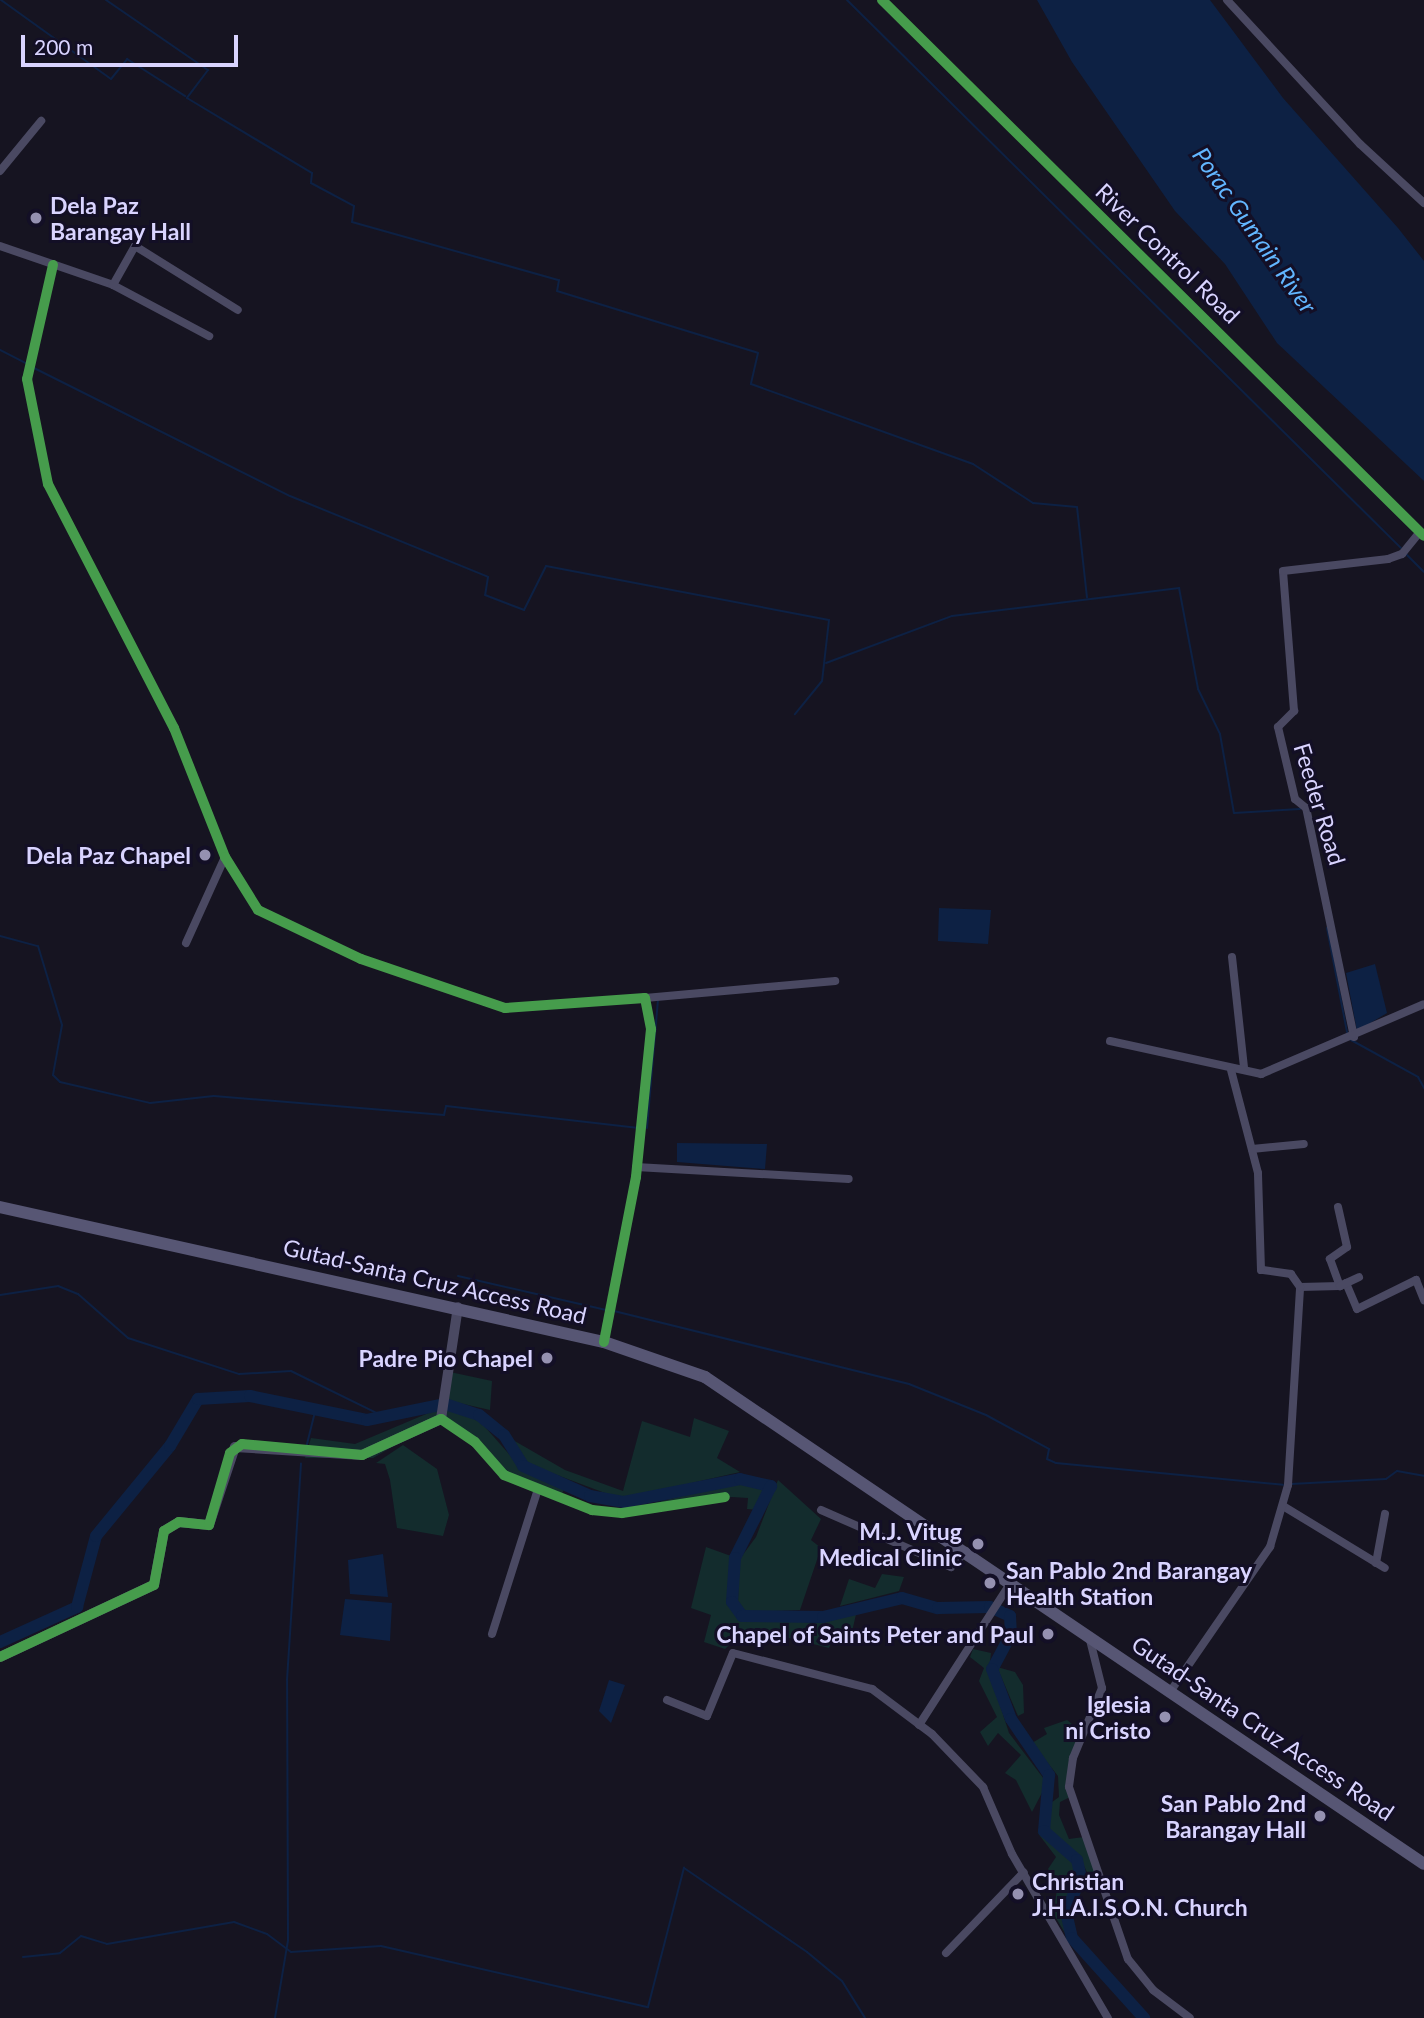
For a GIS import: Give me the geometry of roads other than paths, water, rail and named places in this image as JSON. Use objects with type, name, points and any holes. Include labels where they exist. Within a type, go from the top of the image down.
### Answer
[{"type":"main road","name":"Gutad-Santa Cruz Access Road","points":[[0,1207],[458,1307],[604,1342],[705,1377],[1172,1689],[1424,1864]]},
{"type":"street","name":"River Control Road","points":[[882,0],[1422,534]]},
{"type":"street","points":[[1227,0],[1360,144],[1424,203]]},
{"type":"street","points":[[0,171],[41,121]]},
{"type":"street","points":[[0,246],[113,285],[209,336]]},
{"type":"street","points":[[113,285],[135,246],[238,310]]},
{"type":"street","points":[[53,265],[27,379],[38,453],[66,527],[174,727],[225,857],[258,910],[361,960],[466,999],[505,1008],[835,981]]},
{"type":"street","name":"Feeder Road","points":[[1351,1038],[1309,820],[1295,799],[1278,727],[1294,711],[1283,571],[1388,559],[1402,554],[1422,534]]},
{"type":"street","points":[[186,943],[225,857]]},
{"type":"street","points":[[1231,957],[1244,1068]]},
{"type":"street","points":[[604,1342],[636,1167],[651,1029],[645,998]]},
{"type":"street","points":[[1110,1041],[1231,1070],[1244,1068],[1261,1074],[1351,1038],[1424,1004]]},
{"type":"street","points":[[1172,1689],[1270,1547],[1283,1506],[1300,1287],[1290,1274],[1261,1270],[1252,1149],[1240,1122],[1231,1070]]},
{"type":"street","points":[[1252,1149],[1304,1144]]},
{"type":"street","points":[[636,1167],[849,1179]]},
{"type":"street","points":[[1338,1207],[1348,1247],[1330,1259],[1357,1309],[1420,1278],[1424,1300]]},
{"type":"street","points":[[1300,1287],[1343,1284],[1359,1277]]},
{"type":"street","points":[[440,1414],[440,1396],[458,1307]]},
{"type":"street","points":[[440,1414],[475,1442],[504,1475],[537,1492],[612,1513],[725,1497]]},
{"type":"street","points":[[0,1657],[155,1585],[164,1531],[179,1522],[209,1525],[235,1447],[362,1455],[440,1414]]},
{"type":"street","points":[[492,1634],[537,1492]]},
{"type":"street","points":[[1283,1506],[1385,1568]]},
{"type":"street","points":[[821,1510],[951,1567],[966,1551]]},
{"type":"street","points":[[1376,1563],[1385,1514]]},
{"type":"street","points":[[919,1725],[1011,1582]]},
{"type":"street","points":[[1089,1635],[1102,1688],[1073,1758],[1069,1787],[1128,1959],[1146,1984],[1190,2018]]},
{"type":"street","points":[[667,1700],[707,1716],[733,1653],[872,1689],[919,1725],[983,1787],[1024,1872],[1108,2018]]},
{"type":"street","points":[[946,1953],[1024,1872]]},
{"type":"water","name":"Porac Gumain River","points":[[1037,0],[1210,0],[1283,98],[1398,228],[1424,261],[1424,481],[1277,343],[1225,264],[1175,211],[1072,62]]},
{"type":"water","points":[[939,908],[991,910],[988,944],[938,941]]},
{"type":"water","points":[[1375,964],[1387,1013],[1357,1031],[1346,973]]},
{"type":"water","points":[[677,1143],[767,1144],[765,1169],[677,1162]]},
{"type":"water","points":[[383,1554],[388,1597],[350,1594],[348,1560]]},
{"type":"water","points":[[345,1599],[392,1603],[390,1641],[340,1635]]},
{"type":"water","points":[[609,1680],[625,1685],[611,1723],[599,1711]]},
{"type":"waterway","points":[[1,0],[111,79],[127,59],[185,96]]},
{"type":"waterway","points":[[106,0],[208,70],[187,98],[312,173],[311,183],[354,206],[352,222],[559,280],[557,291],[758,353],[751,384],[973,464],[1033,503],[1077,507],[1087,597]]},
{"type":"waterway","points":[[847,0],[1401,548]]},
{"type":"waterway","points":[[0,350],[27,364]]},
{"type":"waterway","points":[[32,367],[290,496],[488,577],[485,595],[524,610],[546,566],[829,620],[822,681],[795,714]]},
{"type":"waterway","points":[[1406,554],[1424,572]]},
{"type":"waterway","points":[[826,663],[952,616],[1179,588],[1198,689],[1220,734],[1234,813],[1300,809]]},
{"type":"waterway","points":[[1327,928],[1347,1032]]},
{"type":"waterway","points":[[0,936],[38,946],[62,1025],[53,1075],[60,1082],[150,1103],[214,1096],[444,1115],[446,1106],[639,1128]]},
{"type":"waterway","points":[[647,1128],[658,1000]]},
{"type":"waterway","points":[[1351,1040],[1418,1077],[1424,1088]]},
{"type":"waterway","points":[[458,1276],[606,1310]]},
{"type":"waterway","points":[[0,1295],[58,1286],[78,1294],[128,1338],[239,1374],[291,1371],[387,1418]]},
{"type":"waterway","points":[[614,1311],[909,1384],[986,1415],[1049,1449],[1047,1459],[1056,1463],[1283,1485]]},
{"type":"waterway","points":[[0,1642],[77,1607],[96,1536],[170,1446],[198,1399],[250,1396],[367,1420],[445,1404],[479,1415],[504,1435],[523,1466],[590,1496],[624,1502],[740,1479],[771,1486],[735,1558],[732,1602],[742,1616],[823,1617],[902,1598],[938,1608],[990,1607],[1010,1616],[1011,1634],[992,1669],[1011,1719],[1049,1775],[1044,1831],[1077,1860],[1081,1877],[1066,1912],[1072,1938],[1144,2018]]},
{"type":"waterway","points":[[306,1448],[315,1412]]},
{"type":"waterway","points":[[275,2018],[288,1940],[287,1680],[301,1463]]},
{"type":"waterway","points":[[1291,1484],[1386,1479],[1397,1471],[1424,1476]]},
{"type":"waterway","points":[[23,1957],[60,1953],[81,1936],[107,1944],[234,1922],[267,1934],[291,1952],[381,1946],[648,2007],[684,1868],[807,1952],[842,1981],[865,2018]]},
{"type":"place","name":"Dela Paz Barangay Hall","points":[[36,218]]},
{"type":"place","name":"Dela Paz Chapel","points":[[205,855]]},
{"type":"place","name":"Padre Pio Chapel","points":[[547,1358]]},
{"type":"place","name":"M.J. Vitug Medical Clinic","points":[[978,1544]]},
{"type":"place","name":"San Pablo 2nd Barangay Health Station","points":[[990,1583]]},
{"type":"place","name":"Chapel of Saints Peter and Paul","points":[[1048,1634]]},
{"type":"place","name":"Iglesia ni Cristo","points":[[1165,1717]]},
{"type":"place","name":"San Pablo 2nd Barangay Hall","points":[[1320,1816]]},
{"type":"place","name":"Christian J.H.A.I.S.O.N. Church","points":[[1018,1894]]}]
